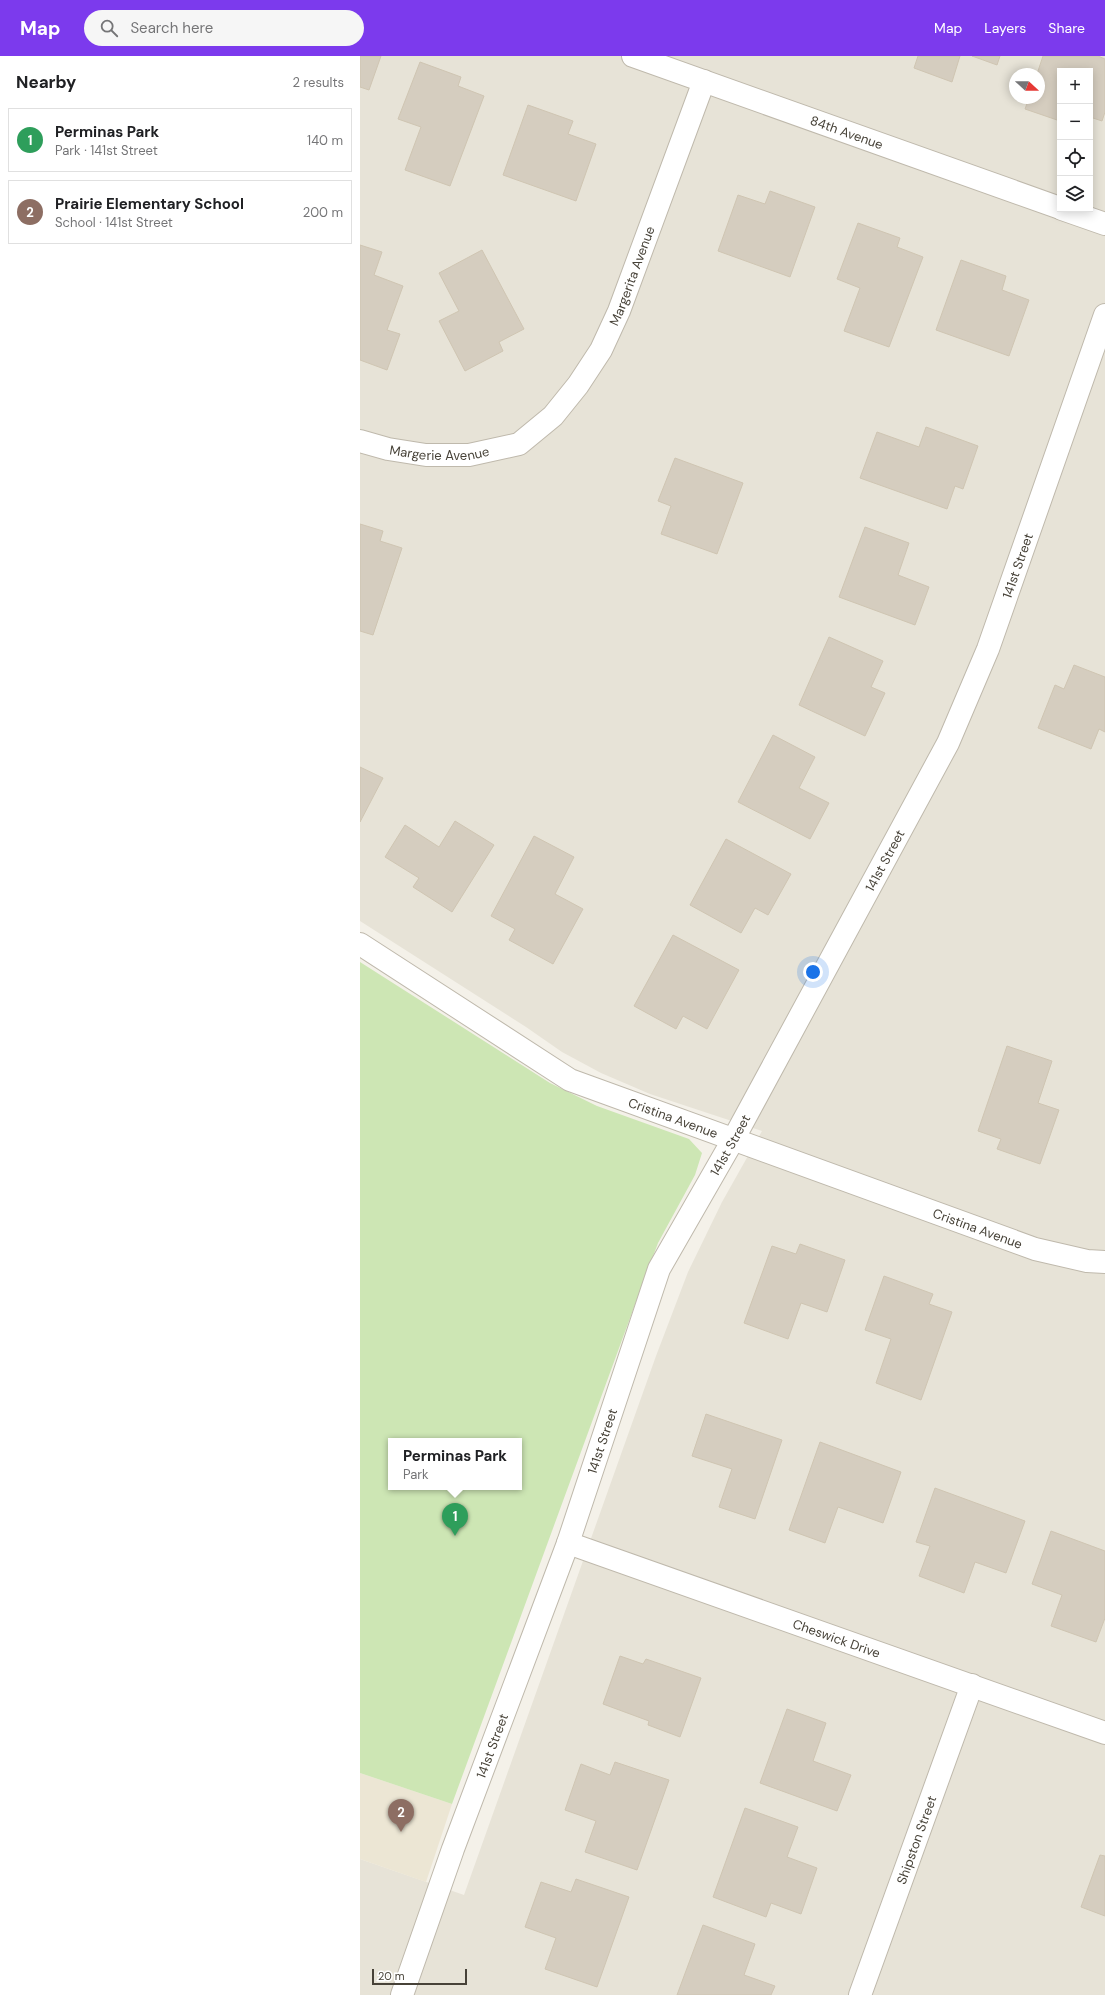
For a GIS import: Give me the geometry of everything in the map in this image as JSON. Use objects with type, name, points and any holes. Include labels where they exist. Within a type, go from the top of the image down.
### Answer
[{"type":"street","name":"84th Avenue","points":[[633,56],[1057,208]]},
{"type":"street","name":"Margerita Avenue","points":[[519,444],[553,416],[578,385],[601,350],[621,304],[704,81]]},
{"type":"street","name":"84th Avenue","points":[[1070,212],[1105,224]]},
{"type":"street","name":"141st Street","points":[[402,1995],[453,1849],[568,1543],[659,1269],[733,1140],[948,743],[988,649],[1105,315]]},
{"type":"street","name":"Margerie Avenue","points":[[360,441],[388,450],[426,455],[469,456],[519,444]]},
{"type":"street","name":"Cristina Avenue","points":[[360,944],[570,1080],[1035,1249],[1087,1261],[1105,1262]]},
{"type":"street","name":"Cheswick Drive","points":[[568,1543],[1105,1733]]},
{"type":"street","name":"Shipston Street","points":[[860,1995],[958,1719],[972,1686]]},
{"type":"shaded area","points":[[360,56],[1105,56],[1105,1995],[360,1995],[360,1859],[464,1895],[656,1356],[688,1272],[722,1202],[762,1131],[650,1094],[601,1073],[562,1052],[526,1027],[360,921]]},
{"type":"shaded area","points":[[360,1773],[452,1804],[426,1882],[360,1859]]},
{"type":"green space","points":[[360,962],[550,1083],[597,1106],[689,1139],[702,1153],[695,1175],[658,1243],[452,1804],[360,1773]]},
{"type":"building","points":[[360,56],[381,56],[369,90],[360,87]]},
{"type":"building","points":[[918,56],[960,56],[952,82],[914,68]]},
{"type":"building","points":[[972,56],[1000,56],[997,65]]},
{"type":"building","points":[[1043,56],[1098,56],[1105,59],[1105,112],[1102,121],[1093,118],[1093,68],[1057,68],[1057,120],[1025,109],[1027,104],[1045,104],[1045,68],[1039,68]]},
{"type":"building","points":[[420,62],[461,77],[458,86],[484,96],[450,186],[405,170],[421,127],[398,119]]},
{"type":"building","points":[[528,105],[573,121],[568,134],[596,144],[576,201],[503,175]]},
{"type":"building","points":[[770,191],[815,207],[790,277],[718,251],[738,195],[765,204]]},
{"type":"building","points":[[858,223],[900,238],[897,247],[923,257],[889,347],[844,331],[860,288],[837,279]]},
{"type":"building","points":[[360,245],[382,252],[374,275],[403,286],[387,330],[400,334],[387,370],[360,360]]},
{"type":"building","points":[[482,250],[524,329],[499,342],[503,351],[465,371],[439,321],[459,311],[439,273]]},
{"type":"building","points":[[961,260],[1006,276],[1002,290],[1029,300],[1009,356],[936,330]]},
{"type":"building","points":[[926,427],[978,446],[963,489],[955,486],[947,509],[860,478],[877,432],[919,447]]},
{"type":"building","points":[[675,458],[743,483],[717,554],[661,534],[671,506],[658,501]]},
{"type":"building","points":[[360,524],[383,531],[380,541],[402,548],[373,635],[360,631]]},
{"type":"building","points":[[865,527],[909,543],[898,575],[929,587],[915,625],[839,597]]},
{"type":"building","points":[[829,637],[883,661],[871,687],[885,693],[865,736],[799,705]]},
{"type":"building","points":[[1074,665],[1105,677],[1105,732],[1099,729],[1091,749],[1038,728],[1055,685],[1064,689]]},
{"type":"building","points":[[773,735],[815,757],[799,788],[829,803],[810,839],[738,802]]},
{"type":"building","points":[[360,767],[383,778],[360,822]]},
{"type":"building","points":[[455,821],[494,845],[452,912],[413,887],[419,878],[385,857],[405,825],[439,847]]},
{"type":"building","points":[[534,836],[574,857],[555,894],[583,909],[553,964],[509,940],[515,929],[491,916]]},
{"type":"building","points":[[726,839],[791,874],[768,915],[755,908],[741,933],[690,905]]},
{"type":"building","points":[[673,935],[739,970],[707,1029],[683,1016],[676,1029],[634,1006]]},
{"type":"building","points":[[1007,1046],[1052,1061],[1038,1103],[1059,1110],[1040,1164],[997,1149],[1001,1139],[978,1131]]},
{"type":"building","points":[[800,1244],[845,1260],[827,1312],[801,1303],[788,1339],[744,1323],[772,1246],[796,1254]]},
{"type":"building","points":[[884,1276],[933,1294],[929,1304],[952,1312],[921,1400],[876,1383],[891,1339],[865,1330]]},
{"type":"building","points":[[706,1414],[782,1440],[755,1519],[719,1507],[732,1469],[692,1456]]},
{"type":"building","points":[[820,1442],[901,1472],[883,1523],[838,1507],[825,1543],[789,1530]]},
{"type":"building","points":[[935,1488],[1025,1521],[1006,1573],[975,1562],[964,1593],[919,1576],[930,1546],[916,1542]]},
{"type":"building","points":[[1051,1531],[1105,1551],[1105,1618],[1096,1642],[1051,1626],[1062,1595],[1032,1584]]},
{"type":"building","points":[[620,1656],[643,1664],[646,1659],[701,1678],[680,1737],[648,1725],[649,1721],[603,1704]]},
{"type":"building","points":[[787,1709],[826,1723],[813,1761],[851,1775],[837,1811],[760,1783]]},
{"type":"building","points":[[615,1762],[669,1780],[637,1870],[585,1852],[596,1821],[565,1810],[581,1764],[610,1775]]},
{"type":"building","points":[[745,1808],[798,1827],[787,1857],[817,1868],[801,1914],[771,1903],[766,1917],[713,1897]]},
{"type":"building","points":[[1100,1855],[1105,1856],[1105,1916],[1081,1907]]},
{"type":"building","points":[[576,1879],[629,1897],[597,1987],[545,1969],[556,1938],[525,1927],[541,1882],[571,1892]]},
{"type":"building","points":[[703,1925],[755,1944],[744,1975],[775,1986],[771,1995],[677,1995]]},
{"type":"place","name":"Perminas Park","points":[[455,1536]]},
{"type":"place","name":"Prairie Elementary School","points":[[401,1832]]}]
